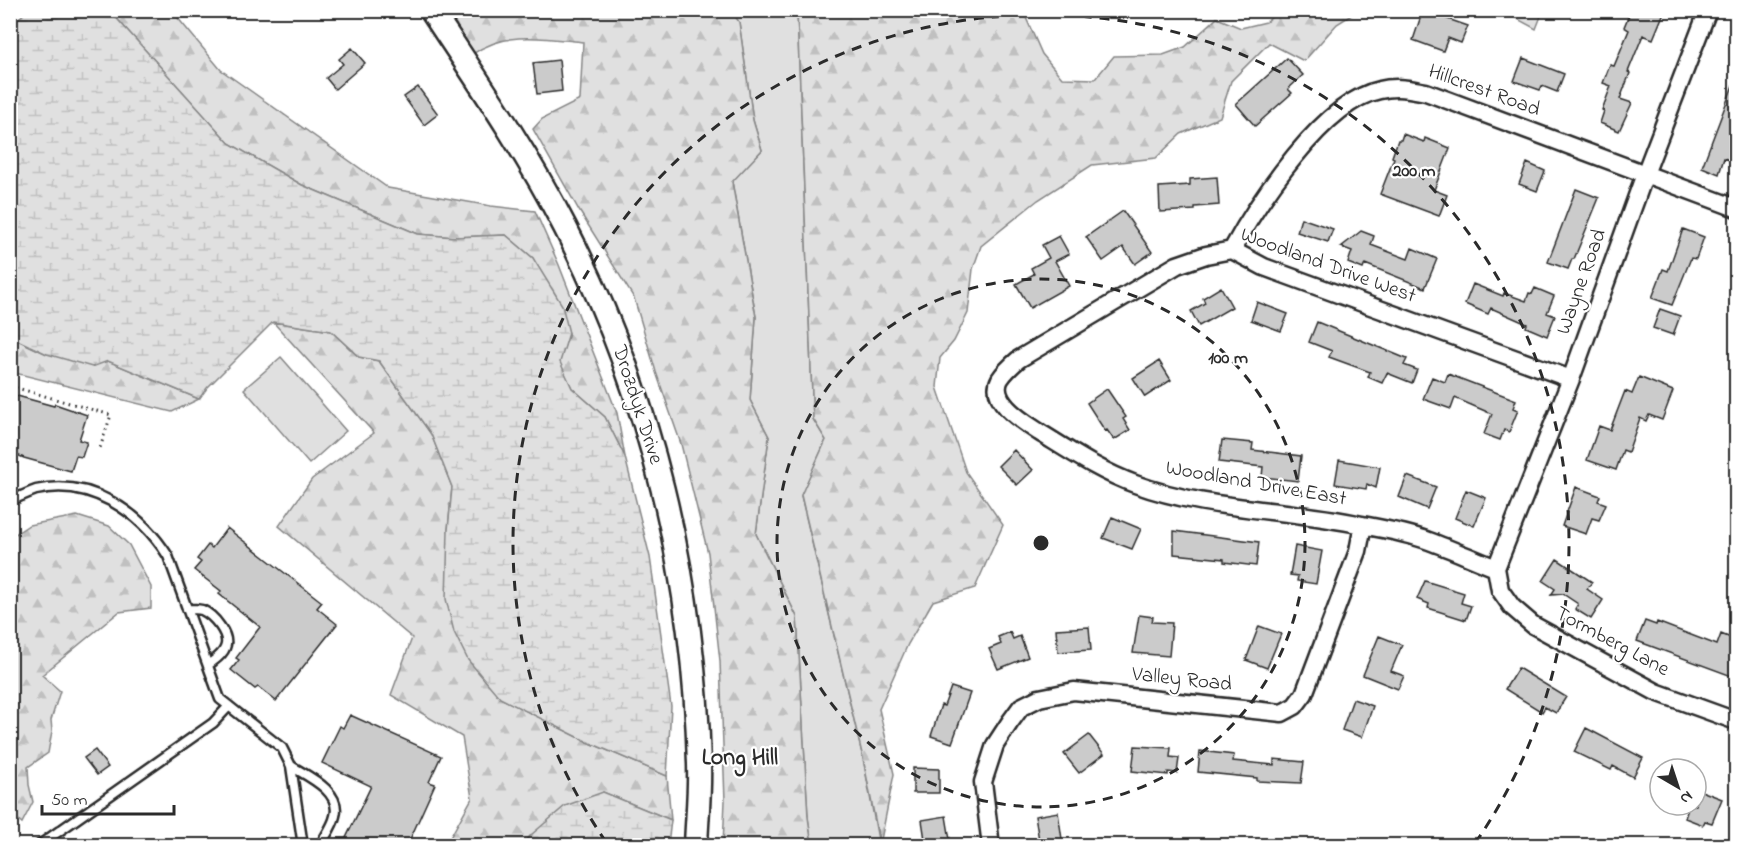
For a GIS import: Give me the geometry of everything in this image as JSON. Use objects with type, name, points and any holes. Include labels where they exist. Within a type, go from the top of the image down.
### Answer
[{"type":"street","name":"Drozdyk Drive","points":[[431,10],[522,148],[565,227],[601,304],[648,433],[678,554],[692,655],[699,765],[696,846]]},
{"type":"street","name":"Wayne Road","points":[[1496,568],[1571,379],[1708,10]]},
{"type":"street","name":"Hillcrest Road","points":[[1232,250],[1250,217],[1311,137],[1357,99],[1379,90],[1403,88],[1426,92],[1737,208]]},
{"type":"street","name":"Woodland Drive West","points":[[997,390],[999,381],[1006,371],[1029,354],[1177,266],[1206,255],[1232,250],[1264,267],[1571,379]]},
{"type":"street","name":"Woodland Drive East","points":[[997,390],[1001,401],[1028,425],[1103,470],[1135,484],[1230,506],[1303,514],[1363,525],[1427,540],[1496,568]]},
{"type":"street","name":"Valley Road","points":[[992,846],[983,782],[995,745],[1010,722],[1021,707],[1039,698],[1074,692],[1282,713],[1295,706],[1304,694],[1358,551],[1363,525]]},
{"type":"street","name":"Tormberg Lane","points":[[1496,568],[1500,590],[1512,607],[1533,626],[1656,692],[1737,721]]},
{"type":"lane","points":[[10,501],[37,490],[73,488],[109,499],[128,511],[156,538],[168,556],[220,699],[282,748],[291,766],[303,846]]},
{"type":"lane","points":[[187,609],[200,609],[214,618],[226,639],[226,646],[221,654],[208,664]]},
{"type":"lane","points":[[38,846],[213,723],[229,706]]},
{"type":"lane","points":[[291,766],[321,785],[334,799],[335,816],[320,846]]},
{"type":"path","points":[[10,386],[111,415],[100,448]]},
{"type":"green space","points":[[28,10],[110,11],[229,143],[302,185],[418,234],[454,237],[506,235],[533,258],[562,305],[569,333],[560,362],[572,388],[605,417],[625,457],[650,557],[671,706],[667,776],[588,742],[500,698],[468,660],[454,632],[446,599],[452,487],[431,434],[379,361],[359,357],[331,331],[273,322],[207,388],[199,399],[108,361],[92,367],[47,354],[11,337],[11,25]]},
{"type":"green space","points":[[731,10],[739,22],[753,120],[762,150],[732,182],[756,317],[750,400],[769,437],[756,534],[797,617],[808,817],[812,845],[723,845],[725,801],[720,661],[708,553],[681,444],[634,298],[580,212],[533,129],[542,119],[580,100],[583,42],[539,38],[511,39],[484,47],[471,55],[444,11]]},
{"type":"green space","points":[[1543,10],[1536,29],[1503,11]]},
{"type":"green space","points":[[110,11],[172,11],[221,70],[388,188],[491,206],[535,211],[559,265],[617,413],[625,457],[605,417],[572,388],[559,362],[569,333],[533,258],[506,235],[454,237],[418,234],[302,185],[229,143]]},
{"type":"green space","points":[[731,11],[797,11],[813,419],[826,440],[801,496],[863,758],[879,845],[812,845],[808,817],[797,617],[756,534],[769,437],[750,400],[756,317],[732,181],[762,150],[753,120],[739,22]]},
{"type":"green space","points":[[797,11],[1023,11],[1042,54],[1062,78],[1095,79],[1114,56],[1163,55],[1185,47],[1217,18],[1241,28],[1266,22],[1279,11],[1358,11],[1337,24],[1304,61],[1269,43],[1231,81],[1220,117],[1181,134],[1156,158],[1092,165],[1038,200],[981,246],[973,269],[968,313],[954,341],[940,358],[937,387],[966,472],[1003,525],[975,588],[933,601],[908,644],[879,709],[894,774],[880,845],[863,758],[801,495],[826,440],[813,419]]},
{"type":"green space","points":[[273,322],[331,331],[359,357],[379,361],[431,434],[452,487],[448,530],[500,698],[588,742],[667,776],[671,820],[603,792],[531,835],[523,845],[446,845],[472,798],[462,737],[391,695],[412,638],[279,526],[312,479],[374,433]]},
{"type":"green space","points":[[11,337],[47,354],[108,361],[199,399],[172,412],[11,372]]},
{"type":"green space","points":[[281,357],[346,431],[309,464],[244,389]]},
{"type":"green space","points":[[77,516],[109,526],[129,545],[151,587],[151,608],[119,612],[42,675],[60,691],[51,720],[52,731],[48,753],[28,767],[33,802],[22,823],[10,809],[11,537],[29,525]]},
{"type":"green space","points":[[603,792],[671,820],[668,845],[523,845],[531,835],[565,806]]},
{"type":"building","points":[[1423,10],[1444,10],[1442,17],[1468,26],[1461,43],[1448,38],[1443,51],[1413,40]]},
{"type":"building","points":[[1631,10],[1665,10],[1653,39],[1643,35],[1628,72],[1630,73],[1620,99],[1632,103],[1619,131],[1600,123],[1611,86],[1603,83],[1610,65],[1614,66],[1629,30],[1624,27]]},
{"type":"building","points":[[352,48],[365,63],[335,89],[326,78],[343,64],[339,59]]},
{"type":"building","points":[[1287,58],[1303,75],[1288,89],[1292,93],[1255,126],[1236,104]]},
{"type":"building","points":[[1523,58],[1564,74],[1557,92],[1542,86],[1540,90],[1514,81]]},
{"type":"building","points":[[559,60],[562,91],[537,94],[533,63]]},
{"type":"building","points":[[1735,80],[1737,81],[1737,163],[1724,158],[1719,174],[1702,167]]},
{"type":"building","points":[[418,87],[438,114],[424,125],[404,97]]},
{"type":"building","points":[[1403,134],[1424,142],[1425,138],[1450,148],[1434,190],[1447,195],[1439,216],[1380,194],[1394,158],[1392,157],[1398,140],[1401,140]]},
{"type":"building","points":[[1527,163],[1545,171],[1537,191],[1519,184]]},
{"type":"building","points":[[1217,177],[1219,205],[1195,207],[1195,210],[1160,212],[1159,187],[1190,185],[1190,179]]},
{"type":"building","points":[[1576,189],[1599,198],[1568,269],[1548,262]]},
{"type":"building","points":[[1123,211],[1152,252],[1135,264],[1123,247],[1103,261],[1086,237]]},
{"type":"building","points":[[1301,218],[1333,229],[1328,242],[1297,232]]},
{"type":"building","points":[[1683,229],[1704,237],[1696,259],[1691,258],[1672,305],[1652,298],[1663,269],[1668,271]]},
{"type":"building","points":[[1361,231],[1374,236],[1371,245],[1408,259],[1412,248],[1437,259],[1425,288],[1365,264],[1363,269],[1348,263],[1352,251],[1341,247]]},
{"type":"building","points":[[1059,236],[1069,254],[1055,261],[1069,286],[1030,308],[1016,284],[1034,274],[1031,268],[1049,258],[1042,245]]},
{"type":"building","points":[[1473,284],[1503,296],[1504,293],[1526,301],[1529,293],[1532,294],[1535,288],[1554,296],[1547,313],[1555,316],[1547,336],[1491,308],[1488,314],[1465,304]]},
{"type":"building","points":[[1221,287],[1232,307],[1199,326],[1191,311],[1205,303],[1203,298]]},
{"type":"building","points":[[1257,302],[1288,314],[1281,331],[1251,320]]},
{"type":"building","points":[[1660,309],[1680,316],[1673,335],[1653,328]]},
{"type":"building","points":[[1317,322],[1407,359],[1404,365],[1417,370],[1412,383],[1387,373],[1382,383],[1368,377],[1370,372],[1329,357],[1332,351],[1309,342]]},
{"type":"building","points":[[1159,361],[1171,380],[1145,397],[1133,378]]},
{"type":"building","points":[[1448,374],[1516,400],[1513,408],[1518,410],[1509,432],[1504,430],[1500,440],[1484,434],[1492,414],[1455,398],[1451,409],[1423,399],[1432,377],[1445,382]]},
{"type":"building","points":[[1639,377],[1673,391],[1662,420],[1649,415],[1646,421],[1640,418],[1628,452],[1623,450],[1616,470],[1587,460],[1599,426],[1610,430],[1625,391],[1632,394]]},
{"type":"building","points":[[1107,389],[1126,417],[1123,419],[1130,430],[1114,440],[1107,430],[1105,431],[1087,403]]},
{"type":"building","points":[[10,394],[54,406],[55,404],[87,415],[79,440],[87,442],[82,457],[76,456],[71,471],[10,452]]},
{"type":"building","points":[[1222,440],[1253,443],[1252,450],[1301,456],[1298,481],[1262,477],[1263,467],[1219,462]]},
{"type":"building","points":[[1014,450],[1033,470],[1017,485],[998,466]]},
{"type":"building","points":[[1339,460],[1380,467],[1376,488],[1367,484],[1366,489],[1335,484]]},
{"type":"building","points":[[1407,476],[1436,487],[1427,509],[1399,497]]},
{"type":"building","points":[[1576,487],[1600,496],[1598,501],[1606,504],[1599,520],[1592,518],[1586,534],[1562,526]]},
{"type":"building","points":[[1466,490],[1486,498],[1474,526],[1455,518]]},
{"type":"building","points":[[1112,517],[1141,529],[1132,549],[1103,538]]},
{"type":"building","points":[[227,528],[322,602],[317,608],[337,624],[276,701],[258,687],[255,689],[231,670],[239,660],[236,658],[260,627],[219,594],[221,591],[194,570],[201,562],[197,559],[208,545],[212,548]]},
{"type":"building","points":[[1174,531],[1259,542],[1256,566],[1224,562],[1224,559],[1174,554]]},
{"type":"building","points":[[1295,546],[1322,551],[1316,584],[1297,581],[1298,576],[1290,575]]},
{"type":"building","points":[[1557,559],[1592,582],[1587,589],[1603,600],[1591,619],[1575,609],[1578,604],[1563,594],[1551,595],[1555,589],[1543,581]]},
{"type":"building","points":[[1425,581],[1464,593],[1461,603],[1471,606],[1466,620],[1428,608],[1429,604],[1417,599]]},
{"type":"building","points":[[1139,615],[1153,617],[1152,622],[1172,623],[1169,656],[1133,653]]},
{"type":"building","points":[[1645,621],[1656,625],[1657,622],[1717,645],[1721,634],[1736,640],[1732,650],[1737,652],[1737,678],[1637,641]]},
{"type":"building","points":[[1259,626],[1281,634],[1267,668],[1246,660]]},
{"type":"building","points":[[1089,627],[1091,650],[1058,652],[1056,629]]},
{"type":"building","points":[[1010,632],[1013,639],[1020,636],[1028,657],[998,669],[989,649],[1001,644],[998,637]]},
{"type":"building","points":[[1379,636],[1402,645],[1391,671],[1404,676],[1398,689],[1363,675]]},
{"type":"building","points":[[1518,668],[1566,697],[1556,713],[1545,707],[1542,712],[1505,689]]},
{"type":"building","points":[[951,687],[970,693],[952,743],[931,736],[941,705],[944,706]]},
{"type":"building","points":[[1353,699],[1373,706],[1362,737],[1342,730]]},
{"type":"building","points":[[350,715],[441,756],[429,782],[435,784],[407,846],[347,846],[350,840],[346,838],[371,786],[322,763],[340,726],[343,728]]},
{"type":"building","points":[[1586,728],[1643,758],[1633,777],[1613,766],[1611,770],[1574,752]]},
{"type":"building","points":[[1089,735],[1104,754],[1079,773],[1064,754]]},
{"type":"building","points":[[1135,746],[1171,748],[1170,757],[1179,758],[1177,773],[1168,772],[1168,775],[1132,771]]},
{"type":"building","points":[[95,750],[108,767],[97,775],[84,758]]},
{"type":"building","points":[[1200,751],[1234,755],[1233,761],[1274,765],[1274,759],[1304,762],[1301,783],[1257,781],[1257,778],[1198,772]]},
{"type":"building","points":[[913,768],[939,769],[939,793],[913,793]]},
{"type":"building","points":[[1708,794],[1722,799],[1712,823],[1705,821],[1703,825],[1685,818],[1708,817]]},
{"type":"building","points":[[1058,812],[1063,846],[1040,846],[1035,816]]},
{"type":"building","points":[[946,816],[951,846],[926,846],[922,820]]},
{"type":"district","name":"Long Hill","points":[[740,758]]}]
